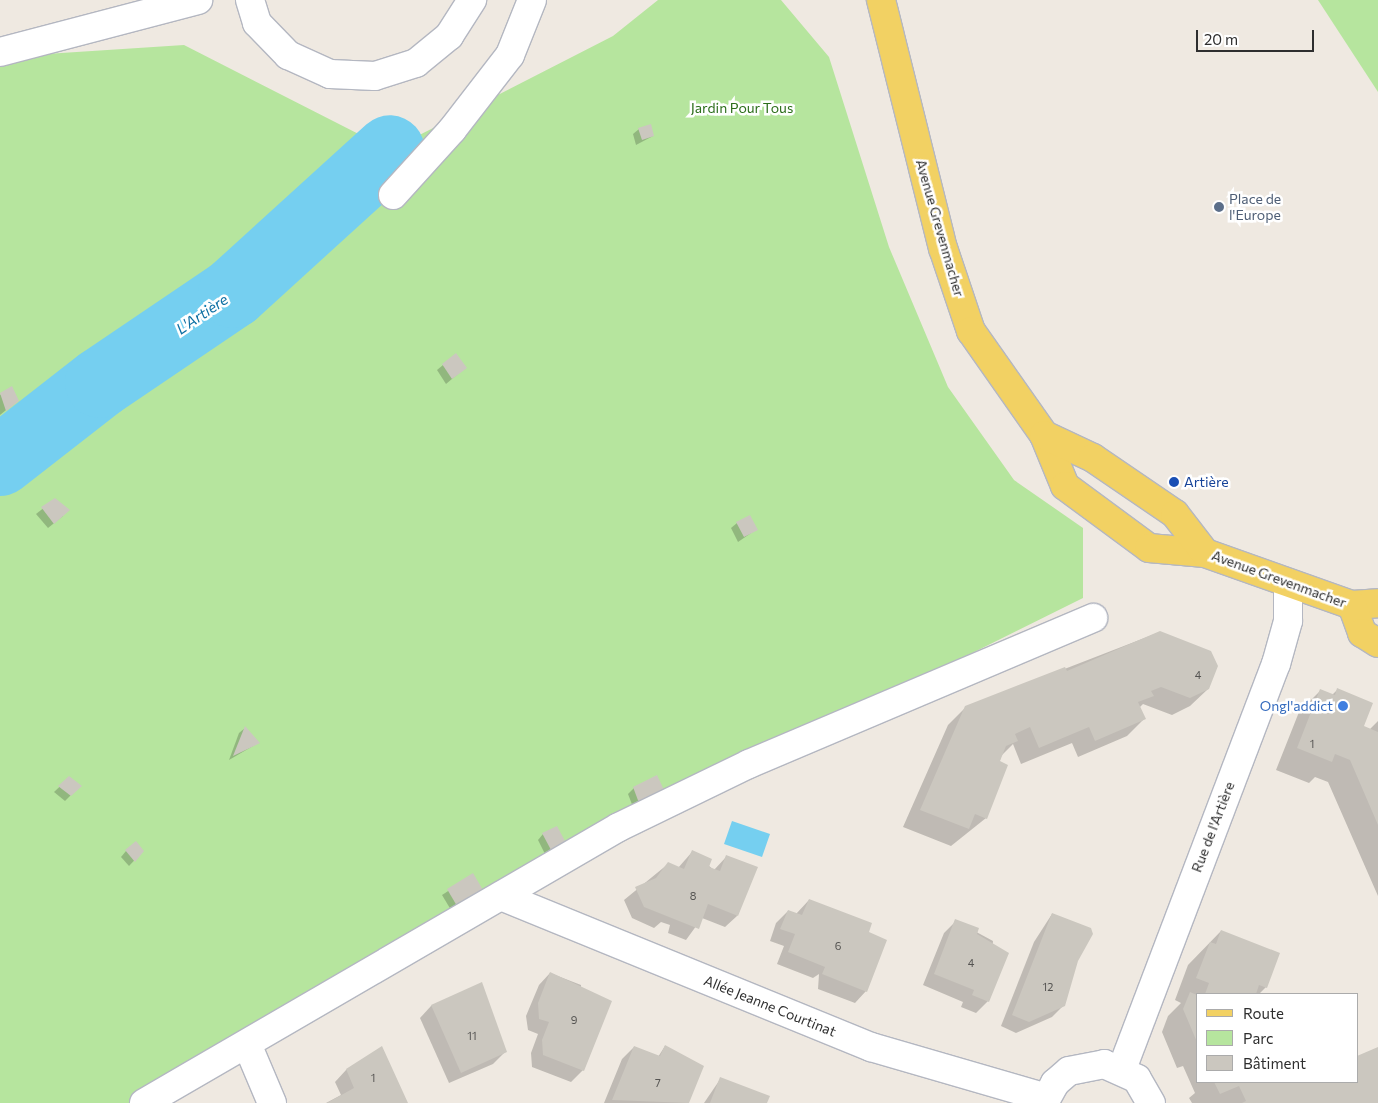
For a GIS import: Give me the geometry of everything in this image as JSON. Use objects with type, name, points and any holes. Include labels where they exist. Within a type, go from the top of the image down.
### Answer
[{"type":"main road","name":"Avenue Grevenmacher","points":[[881,0],[943,248],[971,331],[1044,435],[1065,486],[1114,526],[1149,548],[1205,552],[1288,582],[1365,604],[1362,633],[1378,643]]},
{"type":"main road","name":"Avenue Grevenmacher","points":[[1044,435],[1093,458],[1175,514],[1205,552]]},
{"type":"street","points":[[0,52],[198,0]]},
{"type":"street","points":[[250,0],[257,23],[288,55],[330,74],[375,76],[416,63],[449,36],[472,0]]},
{"type":"street","points":[[393,195],[452,130],[510,54],[532,0]]},
{"type":"street","name":"Rue de l'Artière","points":[[1122,1069],[1276,664],[1288,621],[1288,582]]},
{"type":"street","points":[[144,1103],[619,827],[749,764],[1093,618]]},
{"type":"street","name":"Allée Jeanne Courtinat","points":[[501,896],[871,1047],[1045,1100]]},
{"type":"street","points":[[247,1044],[272,1103]]},
{"type":"street","points":[[1045,1100],[1069,1071],[1104,1064],[1122,1069],[1137,1079],[1152,1103]]},
{"type":"green space","name":"Jardin Pour Tous","points":[[658,0],[781,0],[829,57],[889,247],[948,387],[1014,480],[1083,528],[1083,598],[749,764],[144,1103],[0,1103],[0,57],[184,45],[390,150],[613,36]]},
{"type":"green space","points":[[1318,0],[1378,0],[1378,92]]},
{"type":"water","points":[[732,821],[770,834],[762,857],[724,844]]},
{"type":"building","points":[[651,124],[654,136],[642,140],[638,128]]},
{"type":"building","points":[[456,353],[467,368],[452,379],[442,364]]},
{"type":"building","points":[[12,386],[19,401],[6,411],[0,393]]},
{"type":"building","points":[[55,498],[70,510],[54,524],[41,507]]},
{"type":"building","points":[[750,515],[758,530],[744,537],[736,522]]},
{"type":"building","points":[[1160,631],[1211,651],[1218,666],[1209,689],[1190,698],[1161,687],[1151,691],[1154,696],[1138,702],[1146,719],[1095,741],[1089,727],[1039,748],[1030,727],[1015,734],[1018,741],[1006,746],[1000,761],[1008,765],[987,819],[975,814],[969,829],[920,810],[965,706],[1065,667],[1067,671]]},
{"type":"building","points":[[1337,688],[1373,703],[1364,726],[1378,732],[1378,825],[1350,760],[1335,754],[1332,762],[1297,748],[1320,689],[1335,695]]},
{"type":"building","points":[[245,726],[260,743],[233,756]]},
{"type":"building","points":[[657,775],[664,790],[639,803],[633,787]]},
{"type":"building","points":[[69,776],[82,786],[71,796],[58,786]]},
{"type":"building","points":[[557,826],[565,841],[551,850],[542,833]]},
{"type":"building","points":[[136,841],[144,851],[135,862],[125,850]]},
{"type":"building","points":[[692,850],[712,859],[709,867],[720,871],[726,855],[758,867],[738,916],[708,904],[699,929],[644,907],[635,887],[656,878],[668,862],[684,869]]},
{"type":"building","points":[[473,873],[483,890],[457,906],[447,889]]},
{"type":"building","points":[[809,899],[872,923],[869,932],[887,940],[867,992],[822,974],[825,967],[788,952],[795,934],[780,929],[788,910],[802,915]]},
{"type":"building","points":[[1052,913],[1091,928],[1093,934],[1078,961],[1065,1006],[1029,1022],[1012,1015]]},
{"type":"building","points":[[955,919],[979,928],[977,934],[1009,953],[989,1002],[972,995],[974,990],[934,974]]},
{"type":"building","points":[[1221,930],[1280,953],[1267,988],[1259,985],[1256,993],[1205,993],[1209,983],[1196,978],[1210,942],[1216,944]]},
{"type":"building","points":[[550,972],[612,1001],[584,1071],[543,1055],[542,1040],[549,1022],[539,1019],[538,1003]]},
{"type":"building","points":[[482,982],[507,1052],[461,1073],[431,1005]]},
{"type":"building","points":[[1190,992],[1196,995],[1196,1040],[1183,1009]]},
{"type":"building","points":[[665,1045],[704,1066],[689,1103],[612,1100],[634,1046],[660,1056]]},
{"type":"building","points":[[382,1046],[408,1103],[327,1103],[354,1088],[346,1069]]},
{"type":"building","points":[[1378,1047],[1378,1103],[1242,1103],[1246,1101],[1239,1086],[1220,1094],[1214,1083],[1358,1083],[1358,1056]]},
{"type":"building","points":[[720,1077],[770,1096],[767,1103],[710,1103]]},
{"type":"waterway","name":"L'Artière","points":[[0,461],[100,383],[233,293],[390,150]]},
{"type":"place","name":"Place de l'Europe","points":[[1219,207]]},
{"type":"place","name":"Artière","points":[[1174,482]]},
{"type":"place","name":"Ongl'addict","points":[[1343,706]]}]
